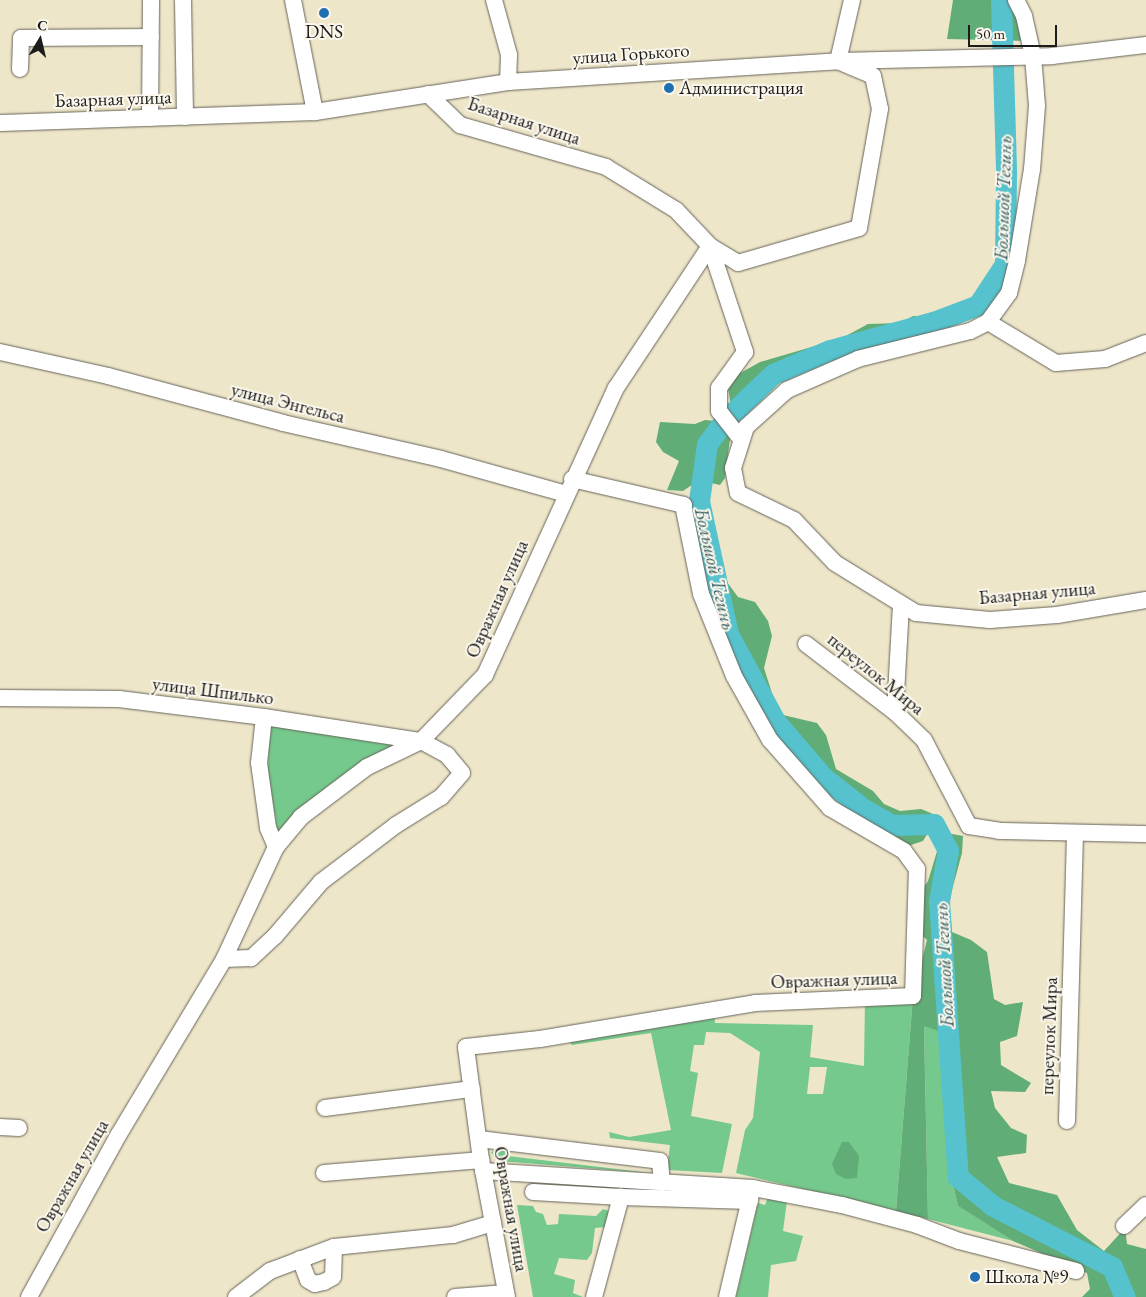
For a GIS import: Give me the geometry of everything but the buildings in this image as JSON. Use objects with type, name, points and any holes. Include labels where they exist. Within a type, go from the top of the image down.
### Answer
[{"type":"street","points":[[150,118],[151,0]]},
{"type":"street","points":[[183,0],[185,117]]},
{"type":"street","points":[[293,0],[316,112]]},
{"type":"street","points":[[494,0],[508,55],[508,82]]},
{"type":"street","points":[[838,61],[852,0]]},
{"type":"street","points":[[1016,0],[1024,16],[1037,106],[1024,220],[1009,293],[988,322],[1056,363],[1106,360],[1146,343]]},
{"type":"street","points":[[20,69],[21,38],[151,37]]},
{"type":"street","name":"улица Горького","points":[[428,94],[508,82],[838,61],[1030,56],[1146,46]]},
{"type":"street","name":"улица Горького","points":[[838,61],[873,76],[880,109],[860,228]]},
{"type":"street","name":"Базарная улица","points":[[0,123],[316,112],[428,94],[460,125],[606,167],[676,210],[710,246],[738,263],[860,228]]},
{"type":"street","points":[[710,246],[745,352],[719,388],[719,411],[741,439]]},
{"type":"street","name":"Овражная улица","points":[[28,1297],[119,1134],[224,959],[276,848],[301,817],[367,767],[421,741],[485,675],[569,486],[616,388],[710,246]]},
{"type":"street","name":"Базарная улица","points":[[988,322],[970,331],[858,359],[787,390],[746,426],[732,468],[738,493],[794,520],[835,563],[916,613],[990,620],[1057,615],[1146,600]]},
{"type":"street","name":"улица Энгельса","points":[[0,352],[108,376],[283,423],[441,459],[569,486],[683,505]]},
{"type":"street","name":"Овражная улица","points":[[507,1295],[482,1166],[466,1047],[540,1039],[755,1003],[913,996],[917,869],[904,851],[830,808],[770,740],[734,676],[701,594],[683,505]]},
{"type":"street","points":[[895,712],[901,604]]},
{"type":"street","name":"переулок Мира","points":[[806,644],[895,712],[924,740],[969,826],[999,832],[1146,834]]},
{"type":"street","name":"улица Шпилько","points":[[0,698],[119,699],[264,717],[421,741],[447,755],[462,773],[441,798],[396,825],[321,882],[275,936],[251,958],[224,959]]},
{"type":"street","points":[[264,717],[259,763],[268,828],[276,848]]},
{"type":"street","name":"переулок Мира","points":[[1067,1121],[1075,833]]},
{"type":"street","points":[[325,1108],[472,1089]]},
{"type":"street","points":[[0,1127],[18,1128]]},
{"type":"street","points":[[479,1139],[660,1161],[662,1183]]},
{"type":"street","points":[[324,1173],[482,1166],[662,1183],[842,1205],[917,1225],[959,1241],[1076,1272]]},
{"type":"street","points":[[534,1192],[621,1197],[752,1195]]},
{"type":"street","points":[[727,1297],[752,1195]]},
{"type":"street","points":[[594,1297],[621,1197]]},
{"type":"street","points":[[1124,1226],[1146,1205]]},
{"type":"street","points":[[236,1297],[270,1271],[300,1258],[334,1247],[452,1236],[493,1223]]},
{"type":"street","points":[[300,1258],[308,1280],[315,1284],[324,1282],[333,1277],[334,1247]]},
{"type":"street","points":[[455,1297],[507,1295]]},
{"type":"green space","points":[[953,0],[1016,0],[1029,41],[947,39]]},
{"type":"green space","points":[[945,313],[959,323],[827,359],[772,384],[755,401],[731,406],[728,388],[733,377],[760,362],[842,338],[868,324],[900,323],[913,316],[930,317]]},
{"type":"green space","points":[[705,420],[716,421],[730,439],[725,478],[720,485],[711,483],[708,474],[683,491],[667,490],[679,461],[663,452],[656,442],[660,422],[695,424]]},
{"type":"green space","points":[[698,507],[701,524],[715,529],[727,582],[738,597],[755,602],[768,621],[772,636],[764,668],[777,709],[759,704],[752,697],[702,589],[689,508]]},
{"type":"green space","points":[[783,715],[817,723],[826,735],[836,769],[873,791],[884,804],[900,811],[921,809],[938,816],[923,841],[905,847],[872,830],[839,796],[828,798],[775,740],[774,729]]},
{"type":"green space","points":[[269,722],[399,745],[329,785],[299,810],[278,835],[268,771]]},
{"type":"green space","points":[[947,833],[963,836],[962,853],[949,901],[952,932],[971,940],[987,952],[994,999],[1005,1005],[1023,1002],[1017,1036],[1000,1042],[1001,1065],[1031,1083],[1025,1092],[991,1091],[995,1108],[1011,1128],[1027,1135],[1026,1153],[997,1157],[1009,1183],[1057,1195],[1077,1230],[1104,1251],[1125,1228],[1127,1244],[1146,1249],[1146,1297],[1082,1297],[1090,1289],[1087,1273],[1013,1241],[958,1206],[952,1180],[942,1032],[924,1026],[928,1219],[896,1211],[913,996],[927,940],[915,929],[916,899],[928,881],[938,848]]},
{"type":"green space","points":[[913,996],[896,1211],[736,1173],[745,1130],[753,1118],[760,1052],[730,1033],[706,1032],[704,1045],[694,1045],[690,1071],[698,1073],[691,1116],[732,1124],[722,1173],[667,1170],[670,1145],[610,1138],[609,1132],[629,1137],[671,1130],[651,1033],[572,1045],[566,1037],[714,1012],[715,1023],[813,1025],[810,1057],[864,1066],[865,998]],"holes":[[[810,1067],[827,1067],[823,1094],[807,1094]]]},
{"type":"green space","points":[[924,1025],[942,1031],[952,1180],[958,1206],[1013,1241],[928,1219]]},
{"type":"green space","points":[[842,1142],[849,1142],[859,1156],[857,1178],[846,1179],[836,1174],[832,1164]]},
{"type":"green space","points":[[503,1147],[507,1156],[650,1173],[497,1161],[491,1152]]},
{"type":"green space","points":[[768,1197],[787,1201],[783,1231],[803,1236],[796,1261],[771,1265],[768,1297],[736,1297],[758,1203],[765,1205]]},
{"type":"green space","points":[[517,1205],[533,1206],[536,1212],[543,1214],[547,1225],[558,1224],[559,1214],[596,1216],[603,1209],[609,1211],[606,1227],[595,1228],[592,1253],[587,1260],[559,1258],[554,1274],[575,1280],[573,1293],[583,1297],[533,1297]]},
{"type":"waterway","name":"Большой Тегинь","points":[[1001,0],[1006,173],[1005,264],[978,305],[933,322],[830,350],[773,374],[725,420],[707,444],[699,501],[728,634],[775,721],[823,777],[865,810],[892,825],[934,824],[948,850],[939,901],[958,1177],[993,1206],[1112,1267],[1125,1297]]},
{"type":"place","name":"DNS","points":[[324,13]]},
{"type":"place","name":"Администрация","points":[[669,88]]},
{"type":"place","name":"Школа №9","points":[[975,1277]]}]
